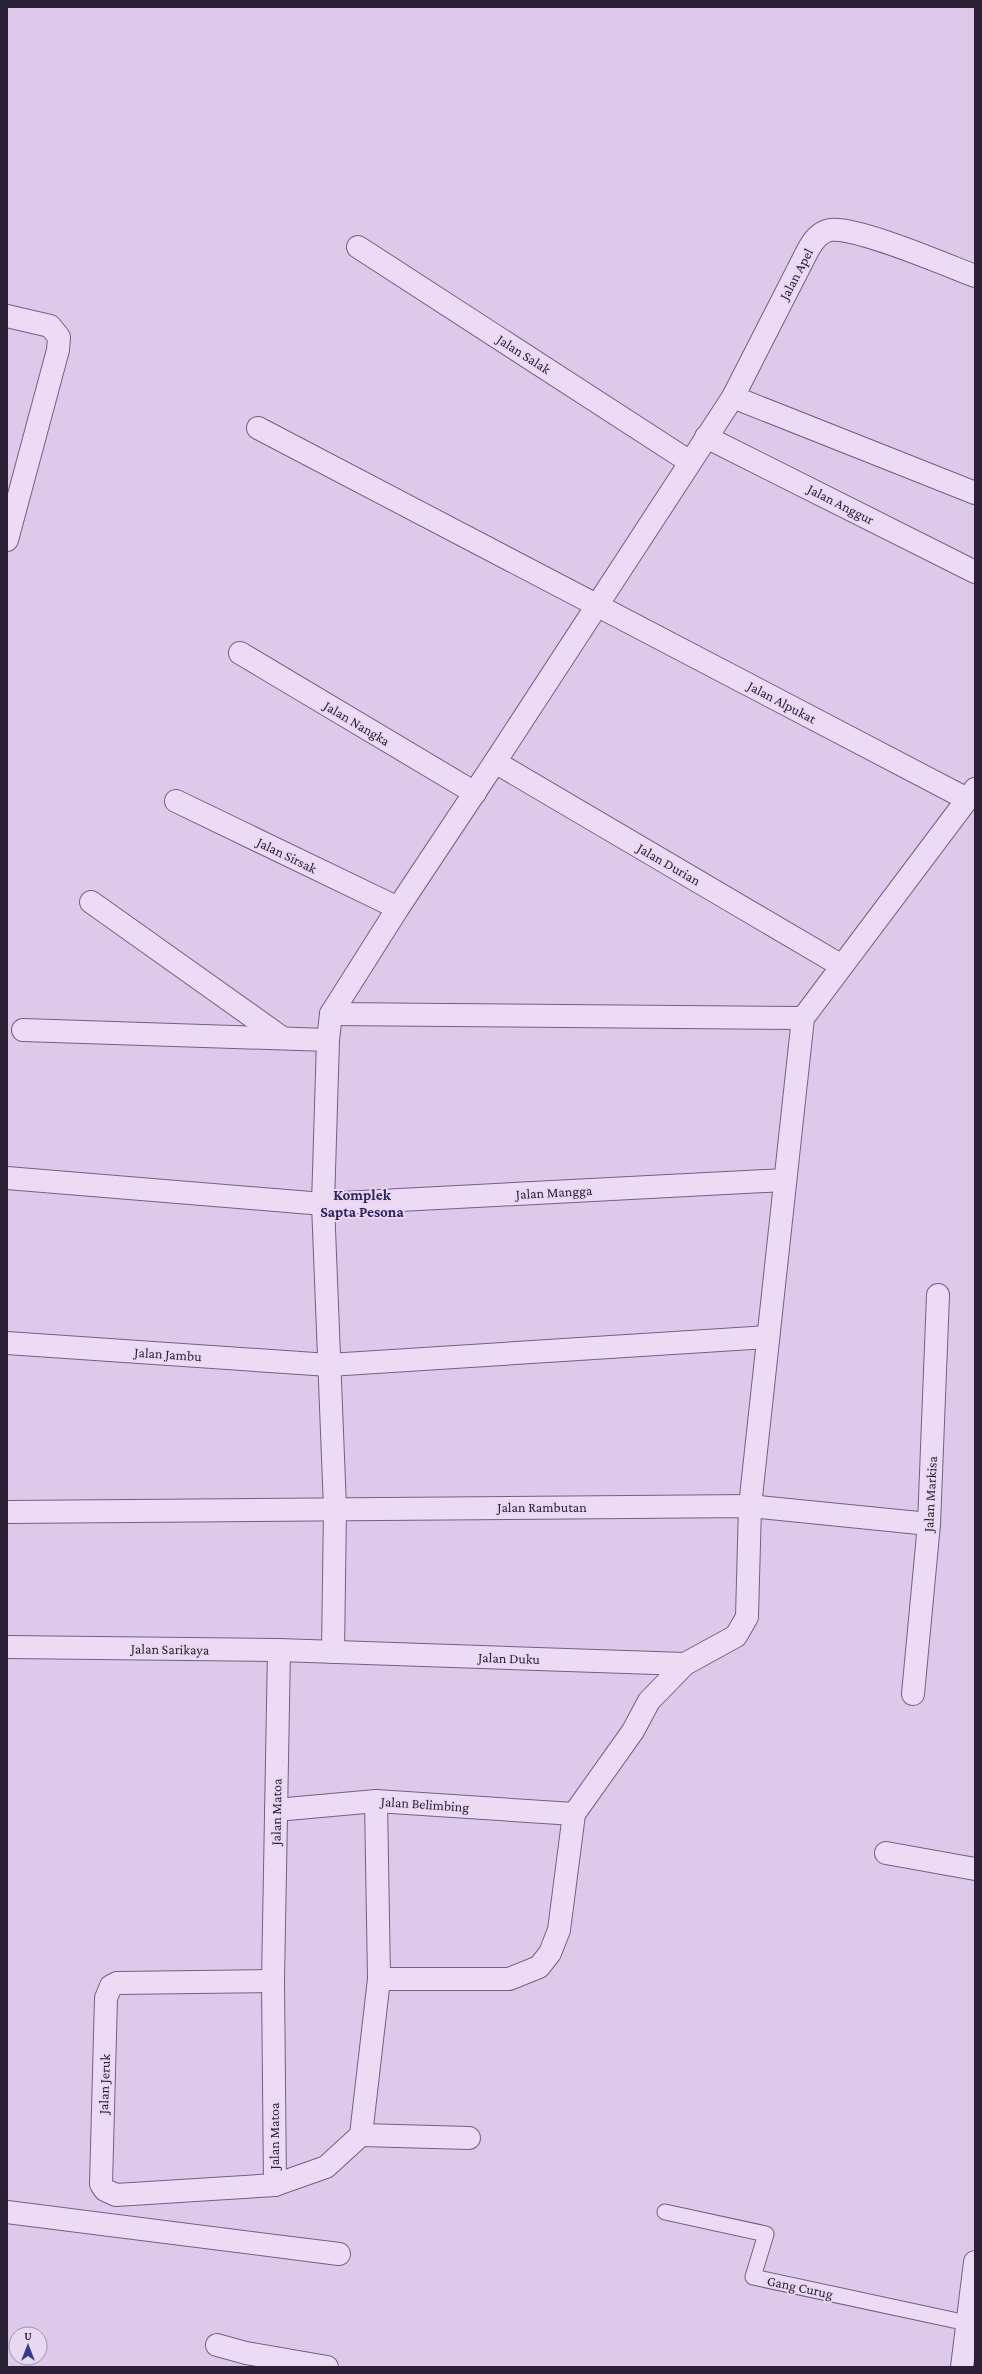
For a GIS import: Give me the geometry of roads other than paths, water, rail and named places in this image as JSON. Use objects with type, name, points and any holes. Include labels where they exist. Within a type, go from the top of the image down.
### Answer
[{"type":"street","name":"Jalan Apel","points":[[331,1014],[398,908],[475,793],[733,396],[808,250],[817,236],[829,230],[843,230],[864,235],[975,276]]},
{"type":"street","name":"Jalan Salak","points":[[358,247],[690,462]]},
{"type":"street","points":[[7,316],[50,326],[59,337],[58,350],[7,540]]},
{"type":"street","points":[[733,396],[975,493]]},
{"type":"street","name":"Jalan Alpukat","points":[[258,428],[597,606],[971,794]]},
{"type":"street","name":"Jalan Anggur","points":[[706,437],[975,572]]},
{"type":"street","name":"Jalan Nangka","points":[[240,653],[475,793]]},
{"type":"street","name":"Jalan Durian","points":[[495,762],[842,966]]},
{"type":"street","points":[[379,1979],[509,1979],[539,1967],[550,1953],[559,1930],[574,1814],[633,1731],[649,1701],[685,1664],[736,1636],[745,1622],[747,1617],[750,1506],[803,1018],[971,794]]},
{"type":"street","name":"Jalan Sirsak","points":[[176,801],[398,908]]},
{"type":"street","points":[[91,902],[281,1037]]},
{"type":"street","points":[[333,1652],[335,1508],[324,1204],[328,1040],[331,1014],[803,1018]]},
{"type":"street","points":[[23,1030],[281,1037],[328,1040]]},
{"type":"street","name":"Jalan Mangga","points":[[7,1178],[324,1204],[785,1180]]},
{"type":"street","name":"Jalan Markisa","points":[[914,1694],[929,1524],[938,1295]]},
{"type":"street","name":"Jalan Jambu","points":[[7,1343],[329,1365],[768,1337]]},
{"type":"street","name":"Jalan Rambutan","points":[[7,1512],[335,1508],[750,1506],[929,1524]]},
{"type":"street","name":"Jalan Sarikaya","points":[[7,1647],[333,1652]]},
{"type":"street","name":"Jalan Matoa","points":[[279,1650],[273,1981],[266,2186],[326,2167],[361,2135]]},
{"type":"street","name":"Jalan Duku","points":[[333,1652],[685,1664]]},
{"type":"street","points":[[376,1801],[379,1979],[361,2135],[469,2138]]},
{"type":"street","name":"Jalan Belimbing","points":[[276,1810],[376,1801],[574,1814]]},
{"type":"street","points":[[886,1853],[975,1868]]},
{"type":"street","name":"Jalan Jeruk","points":[[266,2186],[116,2195],[105,2190],[101,2184],[106,1998],[107,1990],[117,1983],[273,1981]]},
{"type":"street","points":[[7,2212],[339,2254]]},
{"type":"street","points":[[962,2367],[975,2262]]},
{"type":"street","points":[[217,2345],[245,2360],[327,2367]]},
{"type":"lane","name":"Gang Curug","points":[[665,2212],[766,2234],[753,2277],[967,2323]]},
{"type":"district","name":"Komplek Sapta Pesona","points":[[362,1204]]}]
